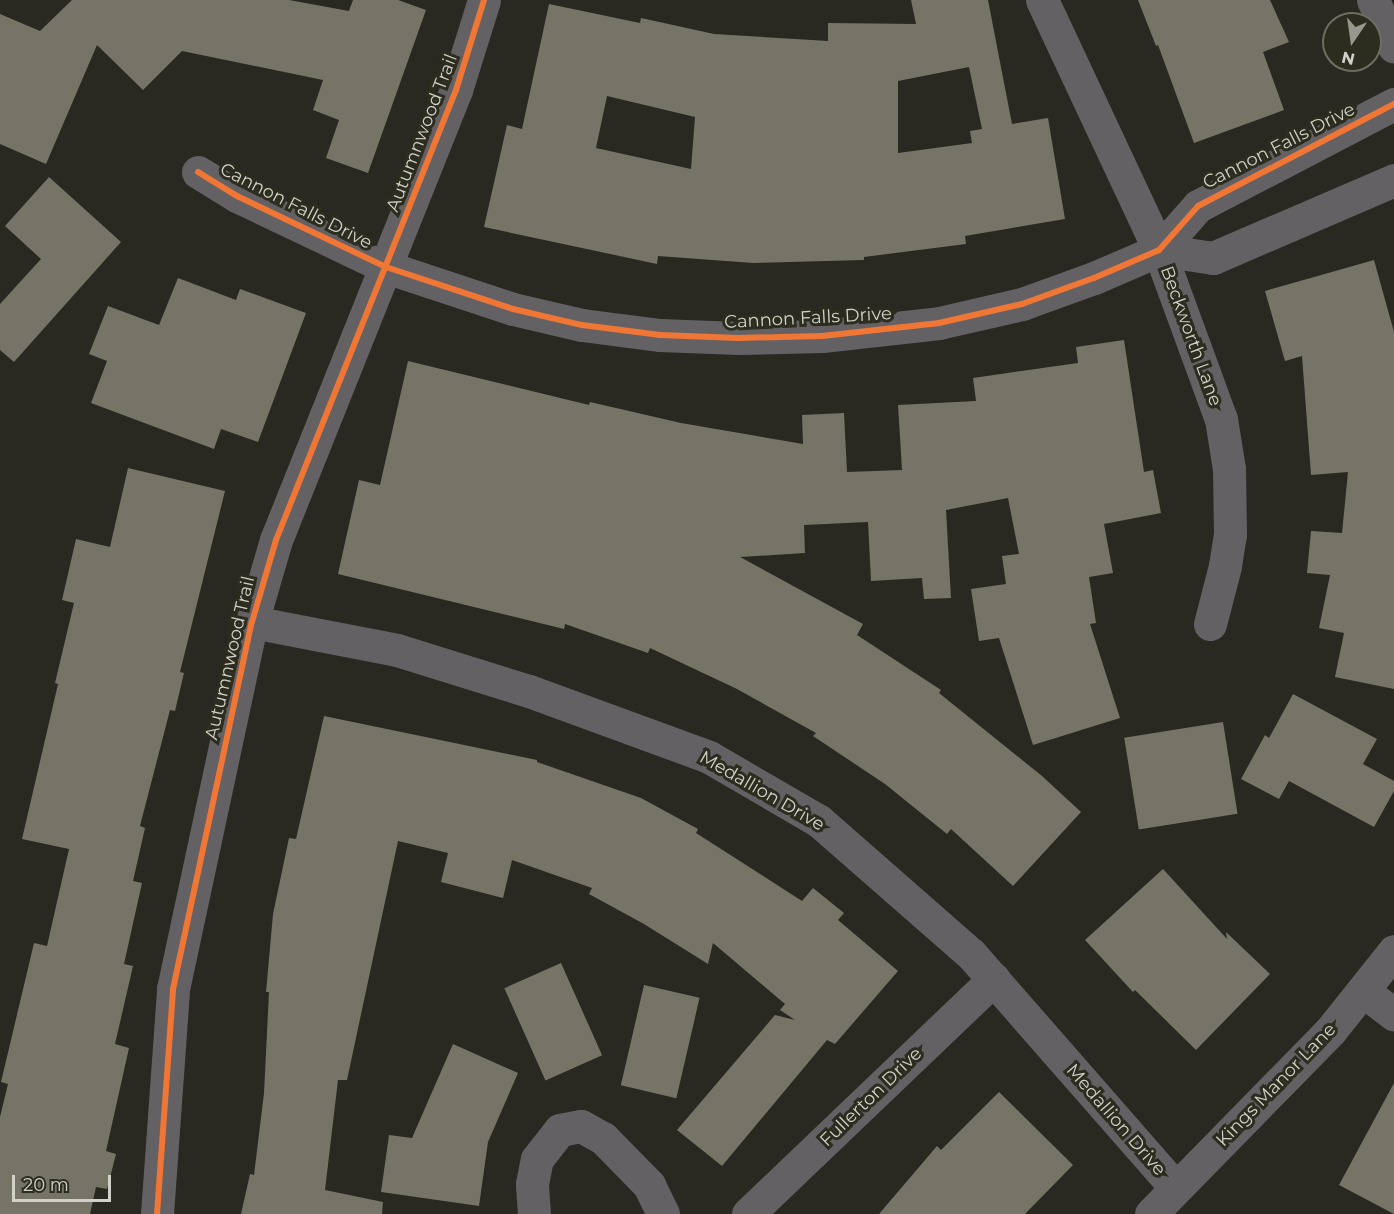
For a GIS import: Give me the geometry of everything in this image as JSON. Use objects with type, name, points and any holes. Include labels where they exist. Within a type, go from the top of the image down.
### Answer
[{"type":"street","name":"Autumnwood Trail","points":[[157,1214],[173,989],[252,622],[276,540],[456,90],[484,0]]},
{"type":"street","name":"Beckworth Lane","points":[[1042,0],[1159,250],[1210,386],[1226,443],[1231,502],[1230,534],[1225,566],[1210,624]]},
{"type":"street","points":[[1373,0],[1394,47]]},
{"type":"street","name":"Cannon Falls Drive","points":[[198,172],[237,196],[386,267],[513,309],[582,325],[660,335],[779,338],[903,328],[979,314],[1053,293],[1159,250],[1198,206],[1394,104]]},
{"type":"street","points":[[1159,250],[1213,258],[1394,180]]},
{"type":"street","name":"Medallion Drive","points":[[252,622],[397,650],[529,691],[709,757],[819,821],[971,954],[1176,1188]]},
{"type":"street","name":"Kings Manor Lane","points":[[1151,1214],[1331,1030],[1394,951]]},
{"type":"street","name":"Fullerton Drive","points":[[748,1214],[994,979]]},
{"type":"street","points":[[1363,991],[1394,1014]]},
{"type":"street","points":[[534,1214],[532,1184],[537,1159],[560,1130],[581,1126],[603,1138],[649,1185],[663,1214]]},
{"type":"building","points":[[72,0],[289,0],[349,11],[353,0],[398,0],[426,10],[368,173],[326,158],[339,120],[313,110],[323,80],[182,51],[143,90],[97,45],[46,164],[0,144],[0,14],[40,31]]},
{"type":"building","points":[[911,0],[988,0],[1012,124],[1048,118],[1065,219],[965,236],[966,244],[864,257],[864,260],[753,263],[658,256],[657,264],[484,227],[507,125],[522,129],[549,4],[640,23],[641,18],[714,34],[828,41],[828,23],[916,24]],"holes":[[[969,67],[982,129],[970,131],[972,143],[898,153],[898,81]],[[607,96],[695,117],[691,169],[596,148]]]},
{"type":"building","points":[[1138,0],[1270,0],[1289,42],[1263,52],[1284,110],[1194,143],[1158,45],[1156,46]]},
{"type":"building","points":[[49,177],[121,242],[14,362],[0,350],[0,304],[41,259],[5,226]]},
{"type":"building","points":[[1374,260],[1394,332],[1394,689],[1335,677],[1344,633],[1319,628],[1330,575],[1307,573],[1311,531],[1342,533],[1348,472],[1311,475],[1302,356],[1285,361],[1265,291]]},
{"type":"building","points":[[178,278],[236,300],[240,289],[306,313],[258,442],[221,429],[214,449],[91,403],[107,361],[89,354],[108,306],[159,325]]},
{"type":"building","points":[[1124,340],[1144,472],[1153,470],[1161,513],[1104,524],[1113,573],[1089,577],[1096,623],[1090,624],[1120,718],[1033,745],[999,638],[979,641],[971,589],[1006,584],[1002,556],[1019,554],[1008,498],[946,510],[951,598],[924,599],[922,578],[871,581],[868,522],[804,525],[805,553],[740,557],[863,624],[857,635],[941,690],[939,693],[1042,776],[1081,812],[1013,886],[951,829],[947,834],[885,784],[813,736],[816,733],[737,689],[650,648],[648,653],[565,624],[564,629],[338,574],[359,480],[380,485],[408,361],[589,405],[590,402],[681,423],[803,444],[802,415],[844,413],[847,472],[902,470],[898,405],[976,401],[973,378],[1078,363],[1076,347]]},
{"type":"building","points":[[128,468],[225,491],[180,672],[184,673],[175,711],[170,710],[140,826],[145,828],[133,881],[142,883],[124,964],[133,966],[115,1044],[129,1048],[106,1151],[116,1154],[107,1189],[96,1187],[90,1214],[0,1214],[0,1117],[8,1084],[1,1082],[34,943],[47,946],[69,849],[22,839],[58,684],[55,683],[74,603],[62,600],[76,539],[110,547]]},
{"type":"building","points":[[1293,694],[1377,739],[1363,764],[1394,781],[1394,791],[1374,827],[1289,781],[1279,799],[1241,779],[1265,735],[1269,738]]},
{"type":"building","points":[[324,716],[537,760],[537,762],[641,798],[698,829],[696,833],[802,901],[813,888],[844,913],[838,920],[898,971],[835,1044],[827,1040],[722,1166],[677,1130],[775,1015],[795,1020],[780,1010],[785,1004],[713,943],[708,964],[644,924],[589,894],[592,888],[512,860],[503,898],[441,882],[448,853],[398,841],[347,1080],[338,1080],[325,1190],[383,1202],[382,1214],[241,1214],[250,1174],[254,1175],[264,1093],[269,992],[266,992],[273,914],[289,838],[296,839]]},
{"type":"building","points":[[1223,722],[1238,814],[1139,829],[1124,738]]},
{"type":"building","points":[[1163,869],[1227,939],[1226,932],[1270,974],[1196,1050],[1135,990],[1133,992],[1085,940]]},
{"type":"building","points":[[561,963],[602,1055],[545,1080],[504,988]]},
{"type":"building","points":[[644,985],[700,998],[676,1098],[621,1085]]},
{"type":"building","points":[[453,1044],[518,1073],[488,1142],[479,1206],[381,1192],[389,1135],[412,1138]]},
{"type":"building","points":[[1394,1083],[1394,1214],[1339,1185]]},
{"type":"building","points":[[999,1092],[1073,1165],[1025,1214],[879,1214],[937,1146],[941,1150]]},
{"type":"cycle path","points":[[157,1214],[173,989],[252,622],[276,540],[456,90],[484,0]]},
{"type":"cycle path","points":[[198,172],[237,196],[386,267],[513,309],[582,325],[660,335],[738,338],[822,336],[939,323],[1022,304],[1094,278],[1159,250],[1198,206],[1394,104]]}]
